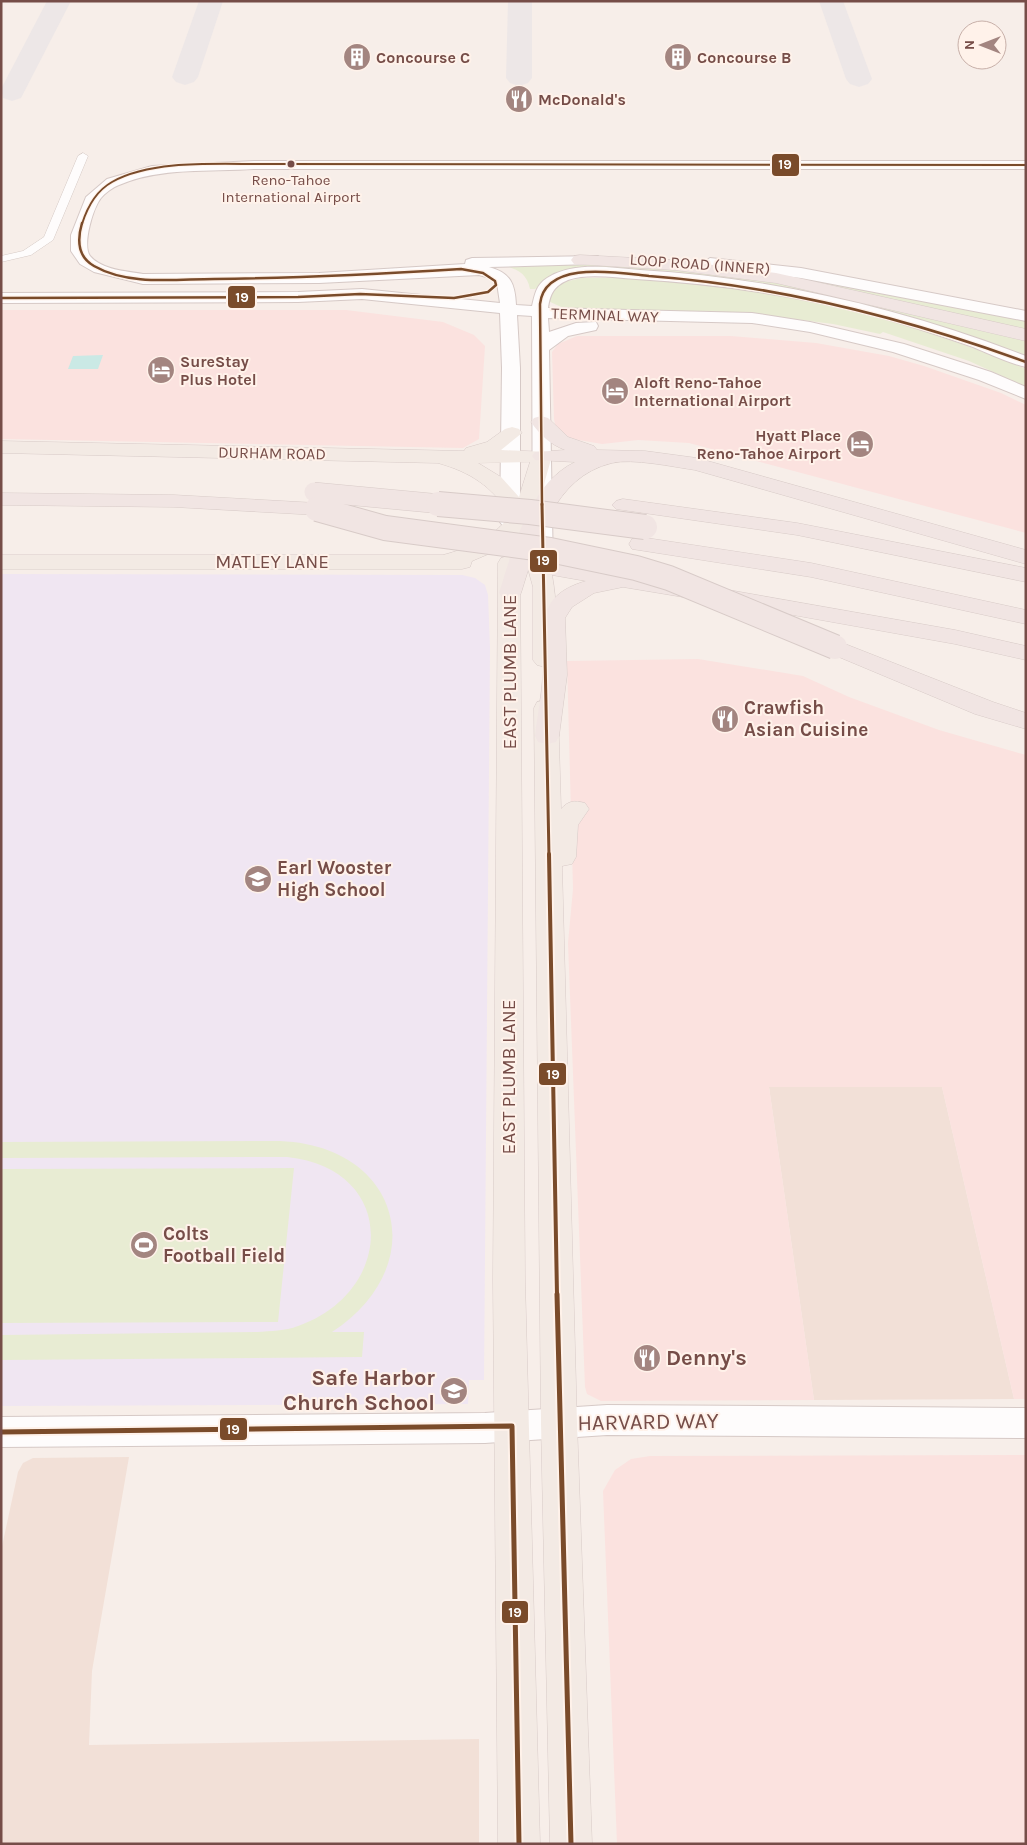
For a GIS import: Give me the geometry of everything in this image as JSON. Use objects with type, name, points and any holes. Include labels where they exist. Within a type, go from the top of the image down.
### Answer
[{"type":"highway","points":[[580,260],[674,265],[769,276],[1026,335]]},
{"type":"highway","points":[[541,422],[553,437],[561,442],[623,457]]},
{"type":"highway","points":[[542,456],[672,459],[706,466],[1026,557]]},
{"type":"highway","points":[[531,537],[552,491],[571,473],[594,462],[623,457]]},
{"type":"highway","points":[[1,483],[173,484],[316,500],[468,522],[643,536],[842,561],[1026,601]]},
{"type":"highway","points":[[1,499],[316,500],[403,485],[623,506],[797,529],[1026,575]]},
{"type":"highway","points":[[316,500],[385,528],[550,550],[636,568],[669,578],[984,708],[1026,721]]},
{"type":"highway","points":[[643,536],[1026,617]]},
{"type":"highway","points":[[510,603],[531,569],[653,585],[868,621],[1026,653]]},
{"type":"highway","points":[[547,736],[555,675],[554,618],[561,604],[578,592],[602,584],[653,585]]},
{"type":"main road","points":[[404,297],[472,297],[489,292],[495,288],[496,280],[489,276],[461,269],[298,279],[143,279],[107,272],[94,267],[82,256],[78,246],[79,235],[93,197],[112,182],[135,174],[188,168],[274,164],[1026,165]]},
{"type":"main road","points":[[188,168],[239,174],[309,175],[1026,176]]},
{"type":"main road","name":"LOOP ROAD (INNER)","points":[[371,276],[421,268],[480,262],[652,259],[775,270],[1026,316]]},
{"type":"main road","name":"EAST PLUMB LANE","points":[[461,269],[483,270],[503,279],[507,286],[514,515],[531,569],[547,736],[559,1423],[572,1844]]},
{"type":"main road","name":"EAST PLUMB LANE","points":[[531,569],[542,511],[540,297],[544,289],[552,282],[571,275],[615,273],[700,279],[770,288],[852,305],[938,330],[1026,362]]},
{"type":"main road","name":"TERMINAL WAY","points":[[1,298],[298,298],[346,294],[404,297],[508,315]]},
{"type":"main road","name":"TERMINAL WAY","points":[[298,298],[318,302],[508,315],[590,326],[743,329],[851,337]]},
{"type":"main road","name":"TERMINAL WAY","points":[[539,318],[752,318],[810,327],[935,359],[985,376],[1026,394]]},
{"type":"main road","points":[[540,351],[547,341],[560,333],[590,326]]},
{"type":"main road","points":[[445,456],[494,446],[512,433]]},
{"type":"main road","name":"DURHAM ROAD","points":[[1,446],[445,456],[542,456]]},
{"type":"main road","points":[[445,456],[478,470],[494,480],[514,515],[531,537],[531,569]]},
{"type":"main road","points":[[444,562],[477,552],[502,540],[537,476],[542,456]]},
{"type":"main road","name":"MATLEY LANE","points":[[1,562],[444,562],[531,569]]},
{"type":"main road","points":[[510,603],[519,640],[521,799],[534,805],[547,806]]},
{"type":"main road","name":"EAST PLUMB LANE","points":[[510,603],[509,1280],[519,1844]]},
{"type":"main road","points":[[550,920],[564,885],[562,827],[568,816],[576,809]]},
{"type":"main road","name":"HARVARD WAY","points":[[1,1432],[484,1428],[607,1420],[1026,1423]]},
{"type":"street","points":[[1,259],[28,253],[41,246],[49,238],[83,156]]},
{"type":"shaded area","points":[[1,310],[346,310],[443,322],[474,335],[485,346],[479,439],[463,448],[1,439]]},
{"type":"shaded area","points":[[577,336],[731,336],[816,343],[889,356],[1001,393],[1026,405],[1026,533],[689,443],[638,440],[602,444],[567,438],[556,429],[554,419],[552,352],[558,344]]},
{"type":"shaded area","points":[[1,574],[462,575],[475,578],[485,585],[488,595],[490,648],[484,1380],[469,1380],[468,1404],[1,1406]]},
{"type":"shaded area","points":[[698,659],[803,676],[849,697],[939,730],[1026,755],[1026,1399],[1014,1399],[942,1087],[769,1087],[814,1400],[601,1401],[587,1394],[585,1387],[568,943],[573,889],[567,661]]},
{"type":"shaded area","points":[[769,1087],[942,1087],[1014,1399],[814,1400]]},
{"type":"shaded area","points":[[1026,1455],[1026,1844],[617,1844],[603,1491],[615,1470],[631,1459],[650,1456]]},
{"type":"shaded area","points":[[129,1457],[92,1671],[89,1745],[479,1739],[479,1844],[1,1844],[1,1551],[18,1472],[23,1463],[33,1458]]},
{"type":"green space","points":[[605,264],[656,266],[772,281],[1026,341],[1026,358],[834,298],[753,282],[639,271],[545,281],[535,289],[530,289],[524,275],[502,265]]},
{"type":"green space","points":[[738,268],[832,281],[1026,319],[1026,334]]},
{"type":"green space","points":[[582,278],[639,278],[696,282],[809,300],[919,330],[973,348],[1026,369],[1026,387],[969,361],[883,332],[880,334],[833,324],[763,315],[568,310],[548,301],[550,290],[564,282]]},
{"type":"green space","points":[[280,1141],[321,1148],[354,1164],[377,1186],[390,1214],[392,1244],[384,1275],[364,1305],[332,1332],[364,1332],[362,1357],[1,1360],[1,1335],[257,1332],[293,1328],[330,1309],[353,1287],[367,1261],[371,1233],[365,1207],[350,1184],[324,1166],[287,1157],[1,1158],[1,1142]]},
{"type":"green space","name":"Colts Football Field","points":[[294,1168],[278,1322],[1,1323],[1,1169]]},
{"type":"water","points":[[103,355],[98,369],[68,369],[73,356]]},
{"type":"taxiway","points":[[12,93],[59,1]]},
{"type":"taxiway","points":[[185,77],[211,1]]},
{"type":"taxiway","points":[[519,78],[520,1]]},
{"type":"taxiway","points":[[831,1],[859,79]]},
{"type":"transit line","name":"19","points":[[1,298],[298,297],[360,294],[454,298],[488,292],[496,285],[495,281],[483,273],[461,269],[319,278],[143,279],[103,270],[86,260],[81,253],[79,243],[81,226],[88,209],[98,194],[112,182],[128,175],[168,168],[274,164],[1026,165]]},
{"type":"transit line","name":"19","points":[[571,1844],[559,1423],[539,323],[541,295],[546,287],[556,280],[567,275],[591,272],[691,279],[740,285],[788,293],[884,315],[932,329],[1026,362]]},
{"type":"transit line","name":"19","points":[[1,1432],[512,1426],[519,1844]]},
{"type":"place","name":"Concourse C","points":[[357,57]]},
{"type":"place","name":"Concourse B","points":[[678,57]]},
{"type":"place","name":"McDonald's","points":[[519,99]]},
{"type":"place","name":"Reno-Tahoe International Airport","points":[[291,164]]},
{"type":"place","name":"SureStay Plus Hotel","points":[[161,370]]},
{"type":"place","name":"Aloft Reno-Tahoe International Airport","points":[[615,391]]},
{"type":"place","name":"Hyatt Place Reno-Tahoe Airport","points":[[860,444]]},
{"type":"place","name":"Crawfish Asian Cuisine","points":[[725,719]]},
{"type":"place","name":"Earl Wooster High School","points":[[258,879]]},
{"type":"place","name":"Colts Football Field","points":[[144,1245]]},
{"type":"place","name":"Denny's","points":[[647,1358]]},
{"type":"place","name":"Safe Harbor Church School","points":[[454,1391]]}]
